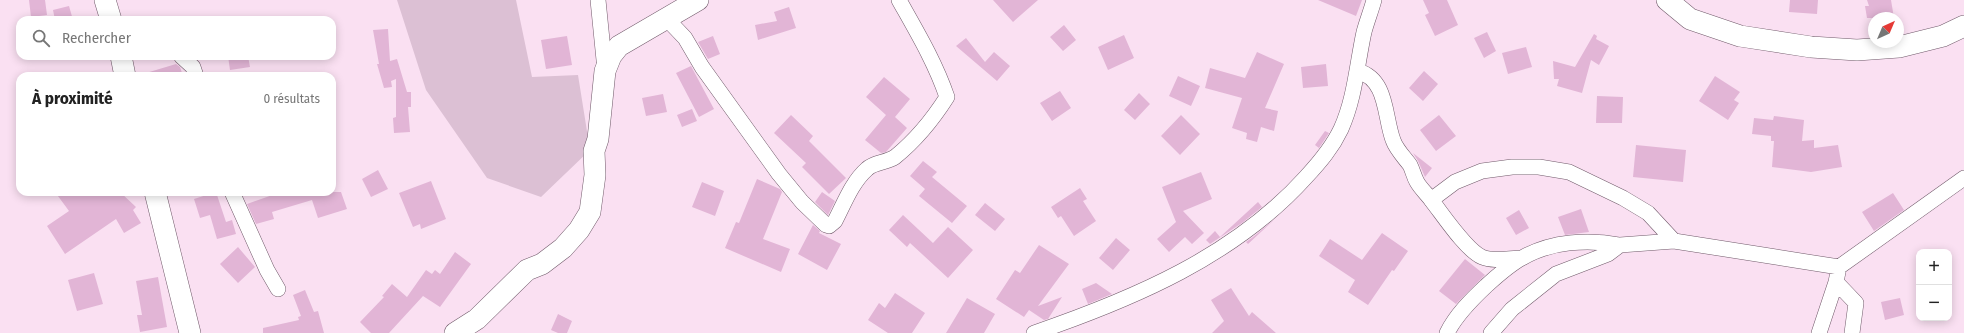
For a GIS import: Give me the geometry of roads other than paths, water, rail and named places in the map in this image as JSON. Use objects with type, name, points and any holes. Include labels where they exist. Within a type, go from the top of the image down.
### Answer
[{"type":"main road","points":[[105,0],[110,16]]},
{"type":"main road","points":[[455,333],[475,326],[527,270],[542,264],[563,248],[579,230],[590,212],[595,175],[594,151],[598,139],[605,71],[611,56],[619,46],[698,0]]},
{"type":"main road","points":[[1667,0],[1690,19],[1740,36],[1811,47],[1857,50],[1899,47],[1943,36],[1964,26]]},
{"type":"main road","points":[[122,60],[125,72]]},
{"type":"main road","points":[[156,196],[190,333]]},
{"type":"street","points":[[598,0],[605,71]]},
{"type":"street","points":[[666,18],[685,38],[702,67],[779,174],[802,202],[826,225],[829,226],[835,221],[856,182],[867,169],[893,158],[932,120],[947,97],[940,77],[924,42],[899,0]]},
{"type":"street","points":[[1034,333],[1145,290],[1222,249],[1284,201],[1329,152],[1342,128],[1358,71],[1364,32],[1374,0]]},
{"type":"street","points":[[185,60],[193,68],[194,72]]},
{"type":"street","points":[[1358,71],[1368,74],[1381,92],[1387,108],[1388,125],[1394,142],[1411,167],[1417,183],[1432,200],[1443,217],[1473,250],[1483,257],[1496,259],[1522,258]]},
{"type":"street","points":[[1432,200],[1455,182],[1482,171],[1512,167],[1539,167],[1569,172],[1623,198],[1648,213],[1674,241]]},
{"type":"street","points":[[1819,333],[1836,282],[1839,267],[1964,178]]},
{"type":"street","points":[[234,196],[267,270],[278,289]]},
{"type":"street","points":[[1447,333],[1454,321],[1478,294],[1522,258],[1546,247],[1576,241],[1604,242],[1620,245],[1674,241],[1839,267]]},
{"type":"street","points":[[1491,333],[1512,309],[1556,274],[1608,254],[1620,245]]},
{"type":"street","points":[[1836,282],[1856,303],[1852,333]]}]
